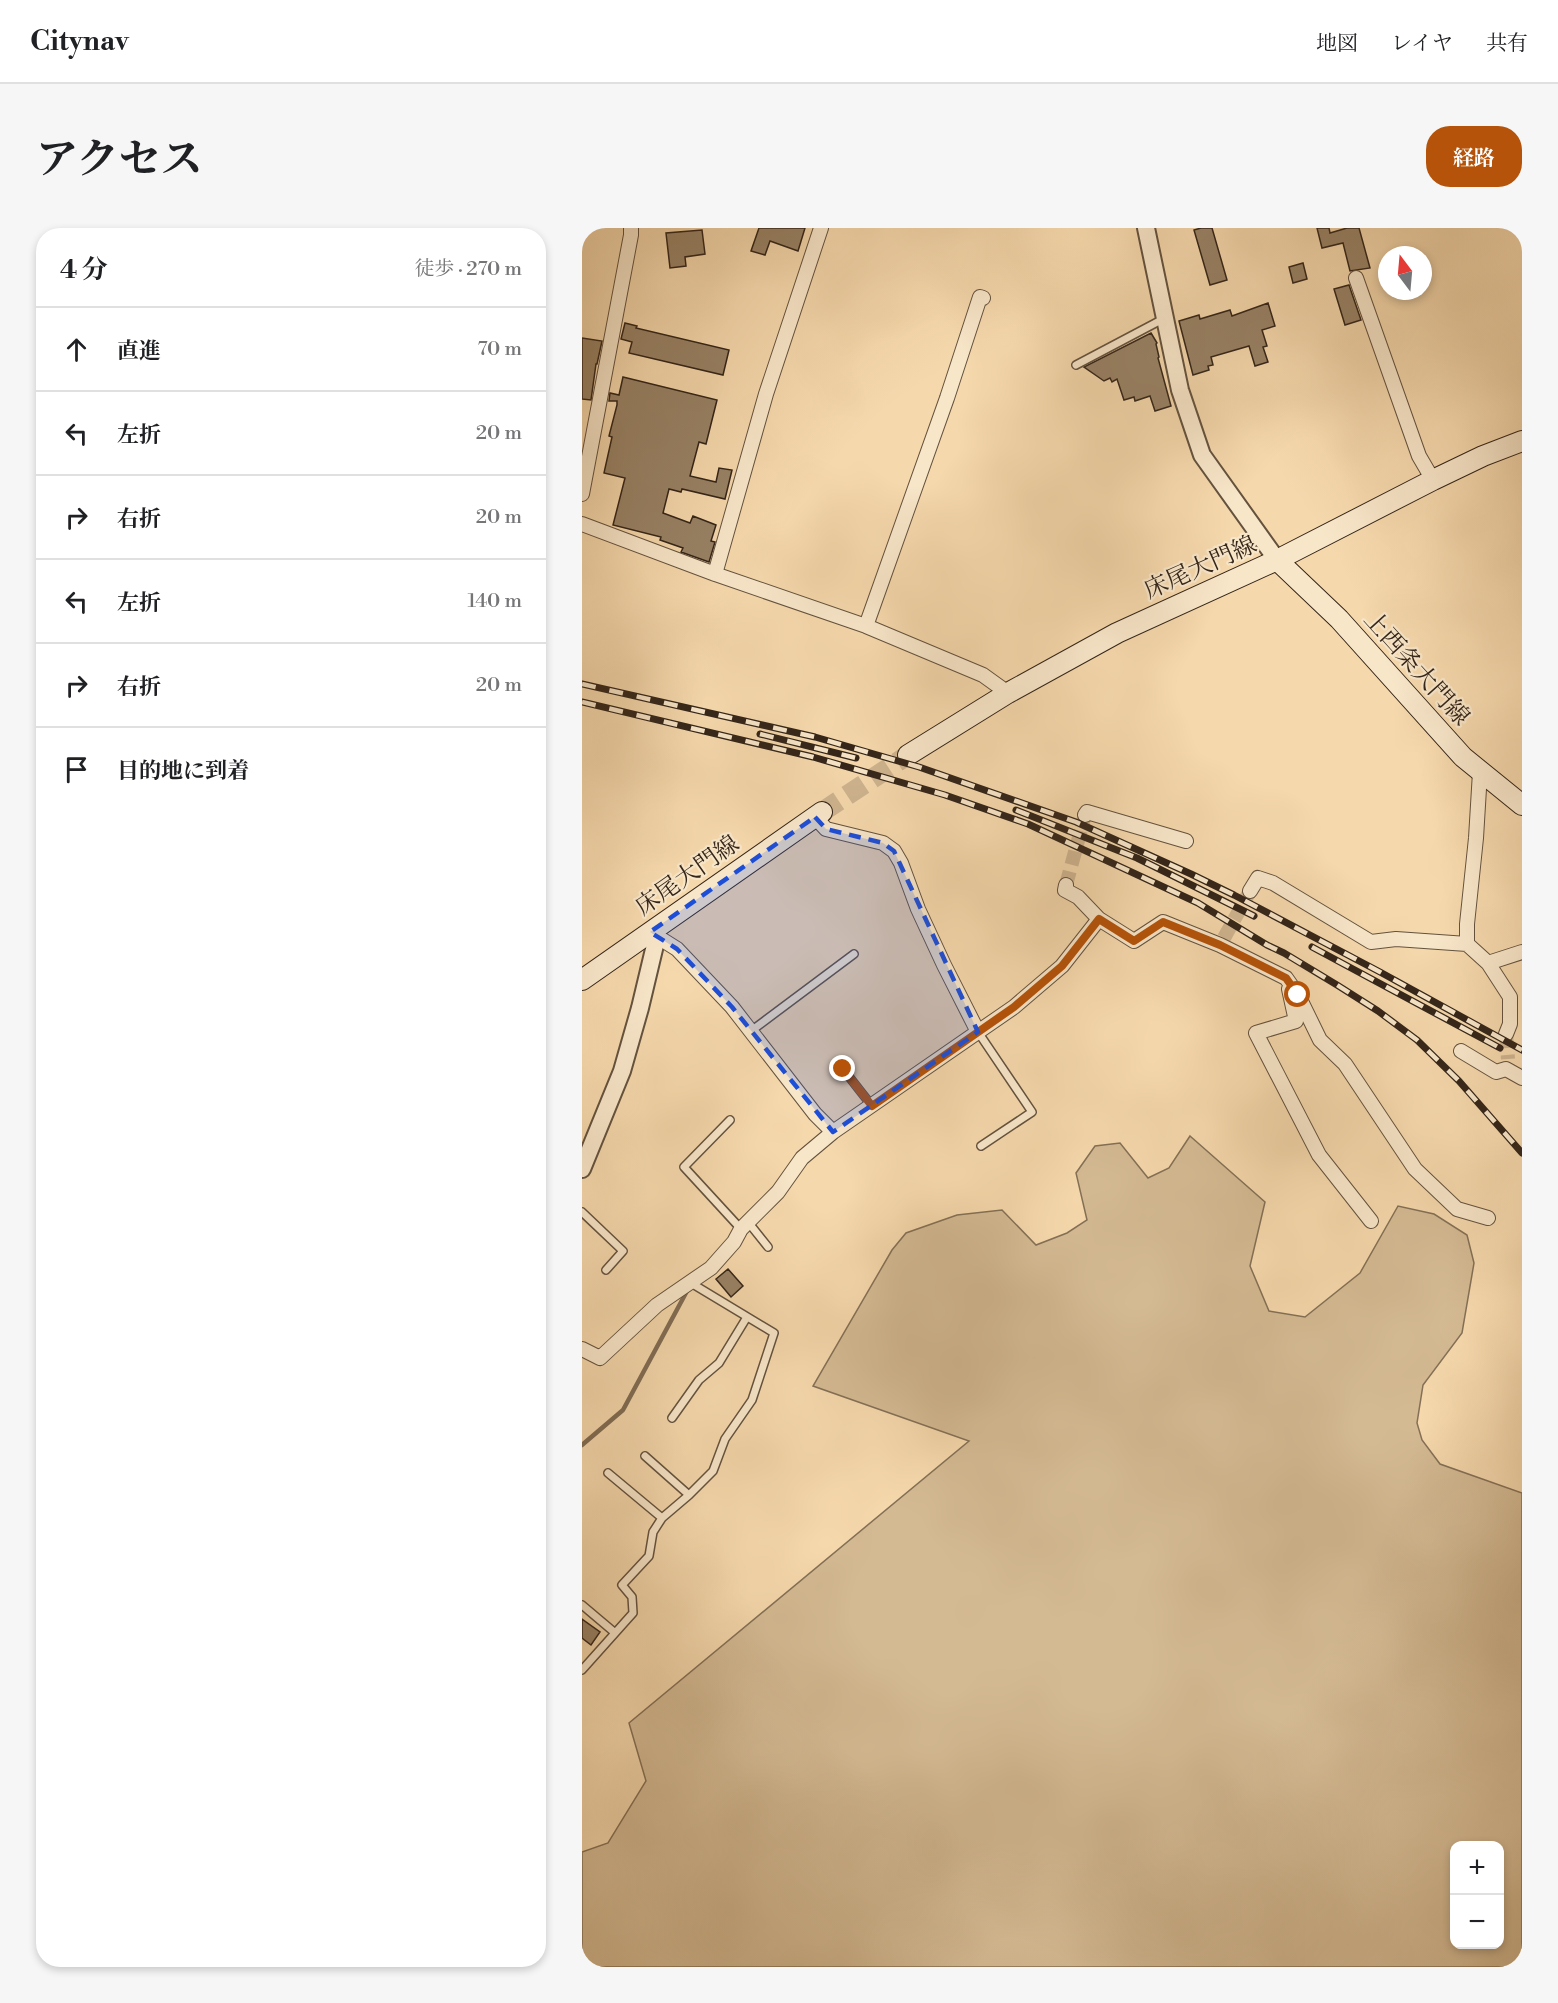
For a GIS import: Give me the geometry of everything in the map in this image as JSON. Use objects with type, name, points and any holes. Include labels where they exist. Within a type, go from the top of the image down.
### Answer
[{"type":"main road","name":"床尾大門線","points":[[908,755],[1008,693],[1117,633],[1277,560],[1483,456],[1522,441]]},
{"type":"main road","name":"上西条大門線","points":[[1277,560],[1339,619],[1455,749],[1522,805]]},
{"type":"main road","name":"床尾大門線","points":[[582,980],[818,815]]},
{"type":"street","points":[[582,494],[632,235],[631,228]]},
{"type":"street","points":[[715,574],[766,394],[821,228]]},
{"type":"street","points":[[1146,228],[1180,390],[1202,455],[1277,560]]},
{"type":"street","points":[[1356,278],[1419,456],[1433,480]]},
{"type":"street","points":[[866,626],[947,398],[980,297],[983,298]]},
{"type":"street","points":[[582,524],[715,574],[866,626],[984,675],[1008,693]]},
{"type":"street","points":[[1467,944],[1480,772]]},
{"type":"street","points":[[1085,815],[1087,812],[1186,841]]},
{"type":"street","points":[[818,815],[826,829],[883,843],[894,851],[939,956],[978,1032]]},
{"type":"street","points":[[1250,891],[1258,878],[1273,883],[1371,942],[1395,939],[1467,944],[1488,963],[1516,995],[1506,1034]]},
{"type":"street","points":[[1066,885],[1065,890],[1078,897],[1099,919],[1134,941],[1163,922],[1222,942],[1286,978],[1298,995],[1320,1040],[1345,1064],[1415,1169],[1457,1209],[1488,1218]]},
{"type":"street","points":[[582,1349],[600,1358],[657,1305],[711,1268],[734,1242],[744,1226],[778,1192],[802,1158],[833,1132],[1014,1007],[1062,966],[1099,919]]},
{"type":"street","points":[[650,933],[677,949],[732,1007],[815,1114],[833,1132]]},
{"type":"street","points":[[582,1169],[622,1071],[637,1019],[655,945],[650,933]]},
{"type":"street","points":[[1488,963],[1522,952]]},
{"type":"street","points":[[1286,978],[1296,1021],[1256,1033],[1319,1155],[1371,1221]]},
{"type":"street","points":[[1461,1051],[1496,1072],[1507,1064],[1522,1078]]},
{"type":"lane","points":[[1076,365],[1165,318]]},
{"type":"lane","points":[[751,1031],[854,954]]},
{"type":"lane","points":[[978,1032],[1032,1112],[981,1146]]},
{"type":"lane","points":[[843,1069],[872,1106]]},
{"type":"lane","points":[[730,1120],[684,1167],[768,1247]]},
{"type":"lane","points":[[582,1212],[622,1251],[606,1270]]},
{"type":"lane","points":[[582,1670],[614,1632],[633,1614],[632,1597],[622,1585],[649,1556],[652,1532],[662,1518],[713,1471],[725,1439],[752,1400],[774,1333],[689,1281]]},
{"type":"lane","points":[[672,1418],[699,1380],[719,1363],[747,1317]]},
{"type":"lane","points":[[645,1455],[689,1495]]},
{"type":"lane","points":[[608,1473],[662,1518]]},
{"type":"lane","points":[[582,1605],[614,1632]]},
{"type":"highlighted area","points":[[815,817],[826,829],[883,843],[894,851],[978,1032],[833,1132],[732,1007],[677,949],[650,932]]},
{"type":"shaded area","points":[[1190,1136],[1265,1202],[1250,1266],[1269,1311],[1305,1317],[1360,1273],[1398,1206],[1434,1214],[1467,1235],[1474,1263],[1462,1333],[1423,1385],[1417,1423],[1422,1440],[1440,1464],[1522,1493],[1522,1967],[582,1967],[582,1852],[608,1843],[646,1781],[629,1723],[969,1441],[813,1386],[892,1250],[906,1233],[957,1215],[1002,1210],[1036,1245],[1067,1233],[1087,1220],[1076,1173],[1095,1146],[1120,1143],[1148,1178],[1169,1168]]},
{"type":"building","points":[[759,228],[805,228],[798,251],[770,241],[765,255],[751,251]]},
{"type":"building","points":[[1212,228],[1227,280],[1210,285],[1194,230]]},
{"type":"building","points":[[1317,228],[1329,228],[1330,233],[1347,228],[1359,228],[1370,268],[1350,271],[1343,243],[1322,248]]},
{"type":"building","points":[[702,230],[705,254],[685,257],[686,266],[670,268],[666,233]]},
{"type":"building","points":[[1303,263],[1307,279],[1293,283],[1289,267]]},
{"type":"building","points":[[1349,285],[1361,320],[1345,325],[1334,289]]},
{"type":"building","points":[[1268,303],[1275,326],[1262,330],[1267,346],[1263,347],[1268,362],[1255,366],[1249,346],[1211,357],[1213,365],[1208,366],[1209,370],[1193,375],[1179,321],[1199,315],[1200,319],[1230,310],[1232,316]]},
{"type":"building","points":[[625,323],[637,326],[636,328],[729,350],[723,375],[629,353],[632,342],[621,339]]},
{"type":"building","points":[[1151,333],[1157,343],[1158,358],[1171,406],[1155,411],[1150,396],[1135,401],[1134,397],[1124,400],[1117,379],[1112,382],[1110,378],[1104,381],[1084,367]]},
{"type":"building","points":[[582,338],[602,341],[591,400],[582,399]]},
{"type":"building","points":[[623,377],[717,400],[706,444],[699,442],[690,476],[716,482],[719,468],[732,470],[725,499],[682,489],[681,492],[669,489],[663,513],[690,523],[693,516],[716,525],[711,541],[715,542],[709,562],[681,552],[683,548],[660,540],[661,537],[613,525],[625,478],[604,473],[612,437],[609,436],[617,405],[617,401],[609,401],[610,393],[619,395]]},
{"type":"building","points":[[728,1269],[743,1286],[731,1297],[716,1279]]},
{"type":"building","points":[[582,1619],[600,1632],[591,1645],[582,1638]]},
{"type":"waterway","points":[[582,1445],[623,1410],[687,1291]]},
{"type":"tunnel","points":[[822,812],[908,755]]},
{"type":"tunnel","points":[[1066,885],[1085,815]]},
{"type":"tunnel","points":[[1224,938],[1250,891]]},
{"type":"tunnel","points":[[1506,1034],[1508,1059]]},
{"type":"railway","points":[[582,684],[815,737],[919,767],[1076,822],[1234,895],[1522,1050]]},
{"type":"railway","points":[[582,702],[813,757],[945,795],[1028,824],[1198,903],[1337,985],[1378,1011],[1417,1040],[1459,1081],[1522,1153]]},
{"type":"railway","points":[[760,734],[856,758]]},
{"type":"railway","points":[[1016,810],[1137,858],[1254,916]]},
{"type":"railway","points":[[1312,947],[1500,1048]]},
{"type":"route","points":[[843,1069],[872,1106],[1014,1007],[1062,966],[1099,919],[1134,941],[1163,922],[1220,945],[1286,978],[1298,995]]}]
